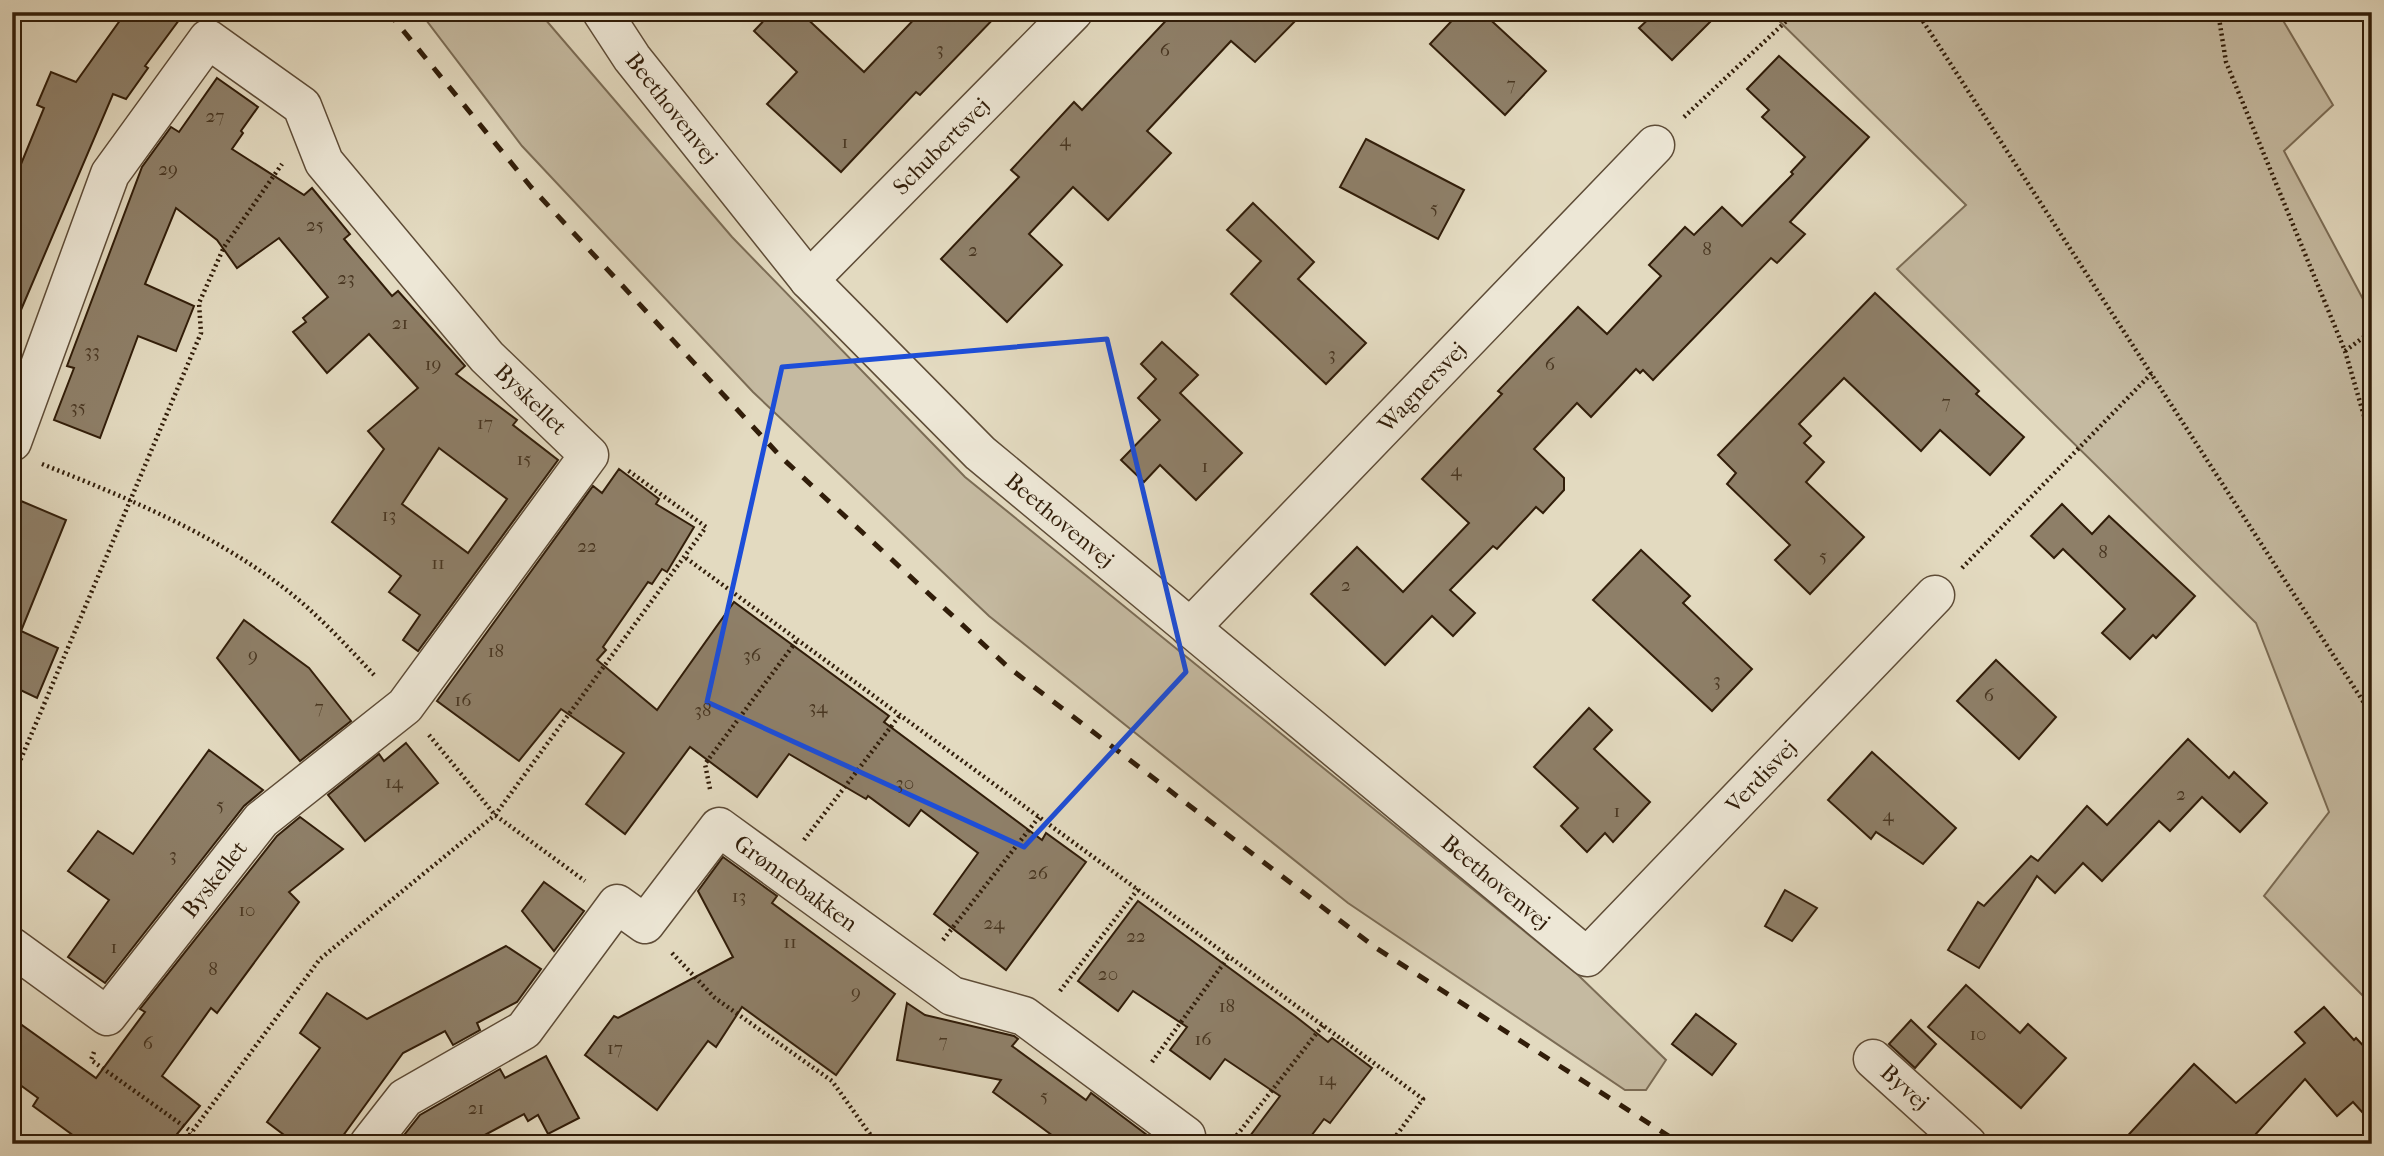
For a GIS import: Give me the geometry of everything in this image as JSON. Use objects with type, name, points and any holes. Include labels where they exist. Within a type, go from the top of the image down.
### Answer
[{"type":"street","name":"Beethovenvej","points":[[602,12],[632,58],[809,280],[980,453],[1587,957]]},
{"type":"street","name":"Schubertsvej","points":[[809,280],[1073,12]]},
{"type":"street","name":"Byskellet","points":[[25,452],[110,174],[208,38],[302,106],[324,162],[479,346],[589,455],[405,706],[261,820],[107,1016]]},
{"type":"street","name":"Wagnersvej","points":[[1189,628],[1655,145]]},
{"type":"street","name":"Verdisvej","points":[[1587,957],[1935,595]]},
{"type":"street","name":"Grønnebakken","points":[[369,1144],[405,1098],[524,1030],[631,914],[719,827],[952,996],[1024,1016],[1186,1136],[1181,1144]]},
{"type":"street","points":[[12,947],[107,1016]]},
{"type":"street","name":"Byvej","points":[[1873,1059],[1967,1144]]},
{"type":"path","points":[[1655,145],[1796,12]]},
{"type":"path","points":[[1917,12],[2372,715]]},
{"type":"path","points":[[2218,12],[2226,62],[2345,351],[2372,443]]},
{"type":"path","points":[[12,780],[201,333],[199,303],[224,247],[309,126]]},
{"type":"path","points":[[2345,351],[2372,331]]},
{"type":"path","points":[[1935,595],[2152,373]]},
{"type":"path","points":[[25,452],[206,537],[280,585],[332,630],[405,706],[495,816],[631,914],[715,998],[832,1081],[877,1144]]},
{"type":"path","points":[[183,1144],[320,960],[495,816],[686,558],[706,527],[606,453],[589,455]]},
{"type":"path","points":[[686,558],[1423,1099],[1390,1144]]},
{"type":"path","points":[[719,827],[705,764],[798,639]]},
{"type":"path","points":[[780,872],[900,715]]},
{"type":"path","points":[[919,971],[1039,817]]},
{"type":"path","points":[[1035,1025],[1138,889]]},
{"type":"path","points":[[1129,1094],[1229,956]]},
{"type":"path","points":[[107,1016],[91,1060],[192,1132]]},
{"type":"path","points":[[1230,1144],[1323,1025]]},
{"type":"highlighted area","points":[[1107,339],[1186,672],[1024,847],[707,702],[782,367]]},
{"type":"shaded area","points":[[420,12],[539,12],[732,237],[965,477],[1577,974],[1666,1060],[1646,1090],[1625,1090],[1348,903],[989,616],[753,392],[522,146]]},
{"type":"shaded area","points":[[1770,12],[2278,12],[2333,105],[2284,151],[2372,316],[2372,1005],[2264,896],[2329,812],[2256,623],[1897,269],[1966,205]]},
{"type":"building","points":[[126,12],[185,12],[145,66],[148,68],[126,99],[113,94],[12,331],[12,186],[44,108],[37,105],[51,72],[76,82]]},
{"type":"building","points":[[772,12],[800,12],[864,72],[921,12],[1000,12],[920,95],[916,92],[841,172],[767,104],[797,72],[754,31]]},
{"type":"building","points":[[1174,12],[1304,12],[1255,62],[1231,41],[1147,131],[1171,153],[1108,220],[1073,187],[1029,234],[1062,265],[1007,322],[941,259],[1019,177],[1011,170],[1074,102],[1082,110]]},
{"type":"building","points":[[1460,12],[1482,12],[1546,71],[1505,115],[1430,44]]},
{"type":"building","points":[[1656,12],[1720,12],[1672,60],[1639,28]]},
{"type":"building","points":[[1779,56],[1869,137],[1790,222],[1805,234],[1777,263],[1771,258],[1653,380],[1643,370],[1640,373],[1636,369],[1591,417],[1577,403],[1534,449],[1564,478],[1564,490],[1543,513],[1536,507],[1497,549],[1493,546],[1450,590],[1475,613],[1453,636],[1432,616],[1385,665],[1311,594],[1357,547],[1403,592],[1469,523],[1422,479],[1502,394],[1498,391],[1578,307],[1607,334],[1661,276],[1649,265],[1685,227],[1694,235],[1722,207],[1742,226],[1793,174],[1791,172],[1805,157],[1762,117],[1769,110],[1747,89]]},
{"type":"building","points":[[217,78],[258,107],[232,149],[304,195],[312,188],[350,234],[344,239],[392,296],[398,291],[465,366],[456,374],[517,420],[513,425],[558,460],[418,651],[403,640],[420,615],[389,592],[401,576],[332,522],[384,449],[368,431],[418,388],[369,334],[327,373],[293,332],[306,322],[303,318],[328,297],[279,238],[237,268],[217,240],[176,208],[145,284],[194,306],[176,351],[138,336],[100,438],[54,420],[74,368],[67,366],[142,167],[171,127],[179,132]],"holes":[[[439,448],[507,499],[468,553],[402,504]]]},
{"type":"building","points":[[1366,139],[1464,190],[1438,239],[1340,187]]},
{"type":"building","points":[[1253,203],[1314,262],[1298,279],[1366,343],[1326,384],[1231,294],[1261,261],[1227,230]]},
{"type":"building","points":[[1875,293],[1979,391],[1976,394],[2024,437],[1990,475],[1940,430],[1921,451],[1844,378],[1799,424],[1811,436],[1804,443],[1824,462],[1806,482],[1864,537],[1810,594],[1775,560],[1790,545],[1727,484],[1736,473],[1718,455]]},
{"type":"building","points":[[1162,342],[1198,375],[1180,393],[1242,453],[1196,500],[1160,465],[1144,482],[1121,460],[1160,420],[1138,398],[1156,379],[1141,364]]},
{"type":"building","points":[[619,469],[659,499],[656,504],[694,527],[667,572],[662,569],[652,584],[648,582],[597,660],[657,710],[734,602],[889,716],[884,722],[1042,840],[1046,833],[1086,862],[1006,970],[934,914],[978,853],[921,810],[909,826],[868,796],[866,799],[789,754],[757,797],[690,747],[625,834],[586,804],[624,753],[561,709],[519,761],[437,701],[593,486],[602,493]]},
{"type":"building","points":[[21,501],[66,520],[21,631],[58,648],[37,698],[12,686],[12,521]]},
{"type":"building","points":[[2062,504],[2092,534],[2109,516],[2195,596],[2156,638],[2153,635],[2130,659],[2102,633],[2125,609],[2063,549],[2054,558],[2031,536]]},
{"type":"building","points":[[1641,550],[1690,596],[1683,603],[1752,669],[1712,711],[1593,600]]},
{"type":"building","points":[[244,620],[309,668],[351,721],[300,761],[217,658]]},
{"type":"building","points":[[1996,660],[2056,717],[2019,759],[1957,701]]},
{"type":"building","points":[[1589,708],[1612,730],[1594,749],[1650,802],[1613,842],[1605,833],[1587,852],[1561,826],[1578,808],[1534,767]]},
{"type":"building","points":[[2188,739],[2229,778],[2234,772],[2267,803],[2240,832],[2202,797],[2170,831],[2159,821],[2102,881],[2083,863],[2055,893],[2037,876],[1979,968],[1948,950],[1978,902],[1984,906],[2031,856],[2038,861],[2087,806],[2107,825]]},
{"type":"building","points":[[406,743],[438,783],[365,841],[328,795],[379,754],[384,761]]},
{"type":"building","points":[[209,750],[263,790],[244,806],[105,983],[68,957],[109,900],[68,871],[98,831],[133,854]]},
{"type":"building","points":[[1872,752],[1956,828],[1923,864],[1876,832],[1871,839],[1828,800]]},
{"type":"building","points":[[300,817],[343,849],[289,892],[299,902],[217,1013],[211,1008],[162,1076],[200,1106],[169,1144],[85,1144],[33,1106],[38,1098],[12,1079],[12,1018],[96,1078],[145,1012],[140,1009],[277,836]]},
{"type":"building","points":[[723,857],[777,896],[772,903],[895,994],[836,1075],[742,1007],[716,1047],[708,1041],[657,1110],[585,1055],[614,1016],[618,1018],[733,957],[698,891]]},
{"type":"building","points":[[544,882],[584,911],[554,951],[522,911]]},
{"type":"building","points":[[1785,890],[1817,908],[1792,941],[1765,926]]},
{"type":"building","points":[[1138,901],[1328,1042],[1332,1038],[1372,1068],[1330,1123],[1324,1119],[1305,1144],[1244,1144],[1280,1096],[1225,1059],[1210,1079],[1170,1050],[1187,1027],[1133,991],[1118,1011],[1078,981]]},
{"type":"building","points":[[506,946],[541,969],[517,1002],[477,1023],[480,1030],[453,1045],[445,1031],[403,1053],[337,1144],[296,1144],[267,1122],[320,1048],[300,1033],[327,993],[367,1019]]},
{"type":"building","points":[[1966,985],[2020,1033],[2028,1024],[2066,1058],[2021,1108],[1928,1027]]},
{"type":"building","points":[[907,1003],[925,1015],[1014,1036],[1018,1039],[1012,1046],[1086,1100],[1091,1093],[1159,1144],[1064,1144],[993,1092],[1001,1080],[897,1060]]},
{"type":"building","points":[[2324,1007],[2354,1040],[2356,1038],[2372,1055],[2372,1123],[2353,1102],[2337,1116],[2305,1079],[2247,1144],[2120,1144],[2194,1064],[2236,1103],[2305,1043],[2295,1032]]},
{"type":"building","points":[[1696,1014],[1736,1044],[1712,1075],[1672,1044]]},
{"type":"building","points":[[1911,1020],[1936,1044],[1915,1068],[1889,1044]]},
{"type":"building","points":[[546,1056],[579,1118],[548,1134],[538,1115],[528,1121],[524,1114],[468,1144],[397,1144],[420,1115],[500,1069],[505,1078]]},
{"type":"railway","points":[[388,12],[531,187],[782,458],[1008,667],[1376,948],[1681,1144]]}]
